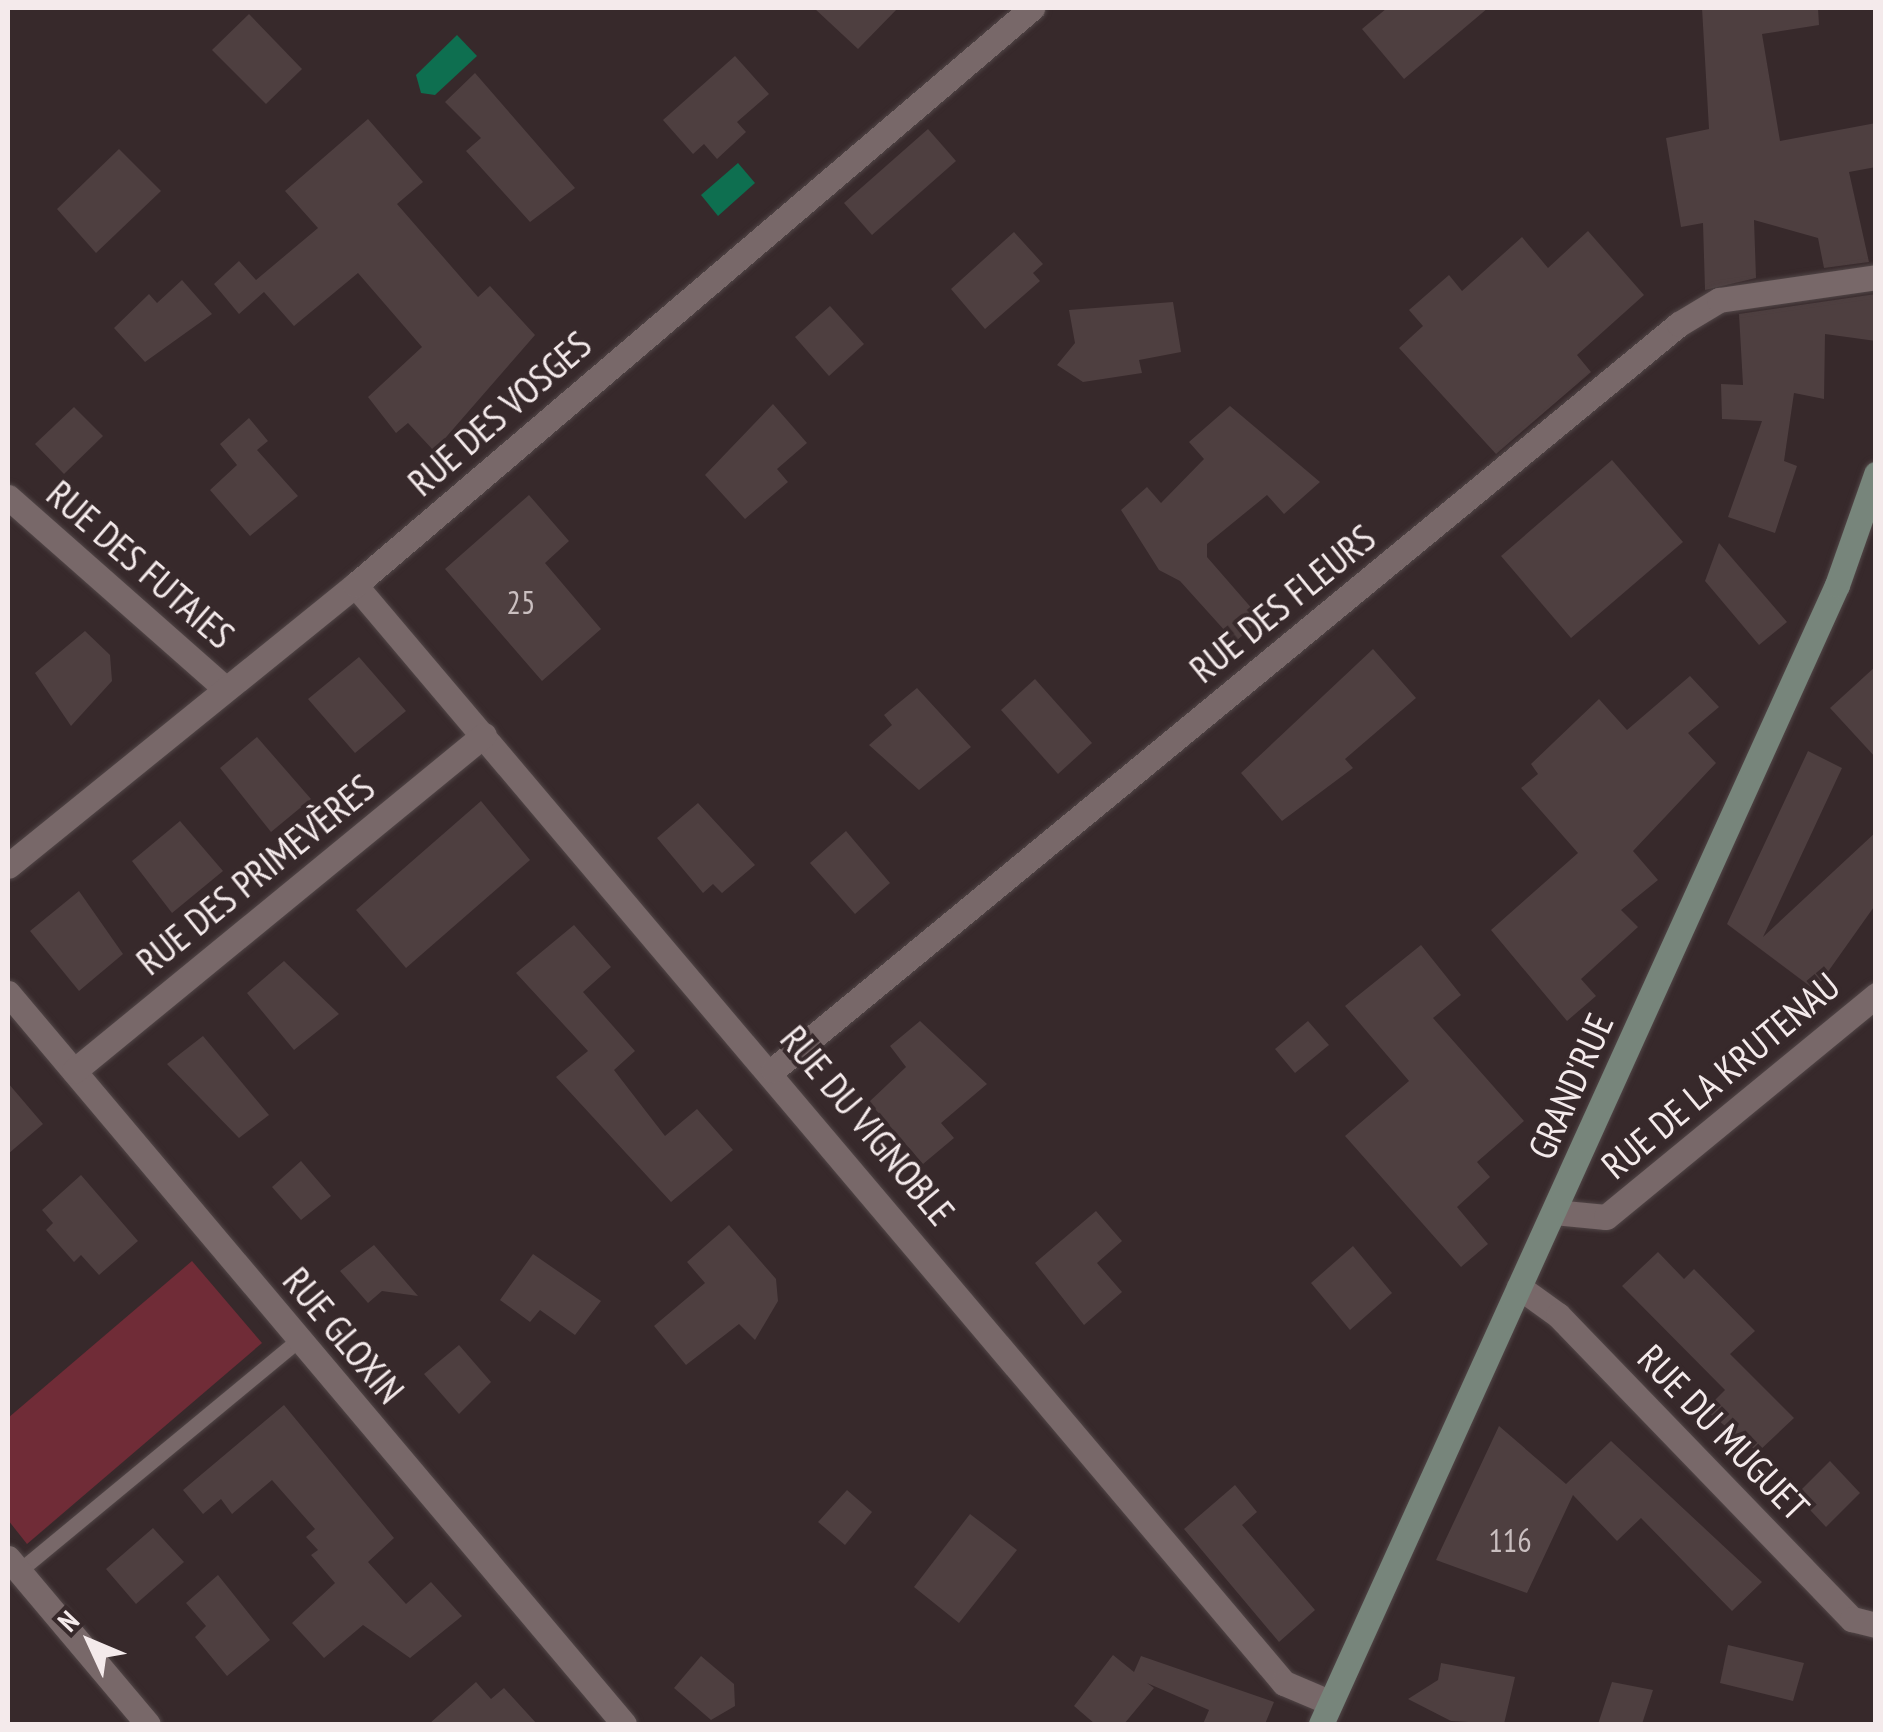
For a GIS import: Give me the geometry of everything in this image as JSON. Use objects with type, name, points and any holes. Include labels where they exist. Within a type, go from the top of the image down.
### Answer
[{"type":"street","name":"RUE DES VOSGES","points":[[8,866],[355,585],[1028,8]]},
{"type":"street","name":"RUE DES FLEURS","points":[[774,1070],[1680,324],[1719,300],[1876,278]]},
{"type":"street","name":"GRAND'RUE","points":[[1325,1713],[1837,586],[1876,474]]},
{"type":"street","name":"RUE DES FUTAIES","points":[[8,497],[226,688]]},
{"type":"street","name":"RUE DU VIGNOBLE","points":[[355,585],[774,1070],[1284,1683],[1325,1713]]},
{"type":"street","name":"RUE DES PRIMEVÈRES","points":[[74,1071],[484,735]]},
{"type":"street","name":"RUE GLOXIN","points":[[8,994],[624,1724]]},
{"type":"street","name":"RUE DE LA KRUTENAU","points":[[1554,1212],[1606,1217],[1876,995]]},
{"type":"street","name":"RUE DU MUGUET","points":[[1519,1287],[1558,1315],[1852,1618],[1876,1625]]},
{"type":"street","points":[[13,1565],[148,1724]]},
{"type":"lane","points":[[13,1565],[300,1339]]},
{"type":"shaded area","points":[[457,35],[477,56],[435,95],[421,93],[416,75]]},
{"type":"shaded area","points":[[738,163],[755,183],[718,216],[701,195]]},
{"type":"shaded area","points":[[192,1261],[262,1343],[27,1544],[8,1520],[8,1418]]},
{"type":"building","points":[[814,8],[898,8],[858,49]]},
{"type":"building","points":[[1387,8],[1488,8],[1404,79],[1362,29]]},
{"type":"building","points":[[1702,8],[1818,8],[1819,25],[1762,34],[1780,141],[1876,123],[1876,167],[1849,172],[1869,262],[1824,268],[1818,238],[1754,220],[1756,278],[1705,290],[1703,223],[1681,227],[1666,138],[1709,129]]},
{"type":"building","points":[[249,14],[302,69],[266,104],[212,50]]},
{"type":"building","points":[[735,56],[769,94],[737,122],[746,132],[717,159],[704,144],[693,154],[663,120]]},
{"type":"building","points":[[475,73],[575,188],[530,222],[466,151],[481,138],[445,102]]},
{"type":"building","points":[[368,119],[423,182],[397,204],[478,297],[490,286],[535,335],[434,451],[408,423],[396,433],[368,397],[422,347],[358,273],[294,326],[264,292],[239,314],[214,284],[239,261],[256,280],[318,228],[285,191]]},
{"type":"building","points":[[928,129],[956,161],[872,235],[844,203]]},
{"type":"building","points":[[119,149],[161,191],[96,253],[57,209]]},
{"type":"building","points":[[1588,231],[1644,295],[1577,355],[1591,372],[1496,454],[1399,348],[1423,326],[1409,310],[1449,275],[1462,291],[1522,237],[1548,268]]},
{"type":"building","points":[[1014,232],[1043,264],[1033,273],[1040,281],[985,329],[951,289]]},
{"type":"building","points":[[182,280],[212,314],[145,362],[114,328],[149,294],[157,303]]},
{"type":"building","points":[[1876,294],[1876,341],[1825,334],[1824,399],[1794,393],[1784,461],[1797,466],[1775,533],[1728,517],[1762,421],[1722,419],[1721,384],[1743,385],[1739,314]]},
{"type":"building","points":[[1173,302],[1181,352],[1139,360],[1142,373],[1083,382],[1057,365],[1075,343],[1069,310]]},
{"type":"building","points":[[830,306],[864,344],[829,376],[795,337]]},
{"type":"building","points":[[773,404],[807,443],[777,469],[788,482],[745,519],[705,475]]},
{"type":"building","points":[[1230,406],[1320,482],[1284,514],[1267,495],[1207,544],[1207,557],[1261,619],[1235,642],[1180,581],[1159,570],[1121,510],[1147,487],[1161,503],[1204,459],[1189,442]]},
{"type":"building","points":[[74,407],[103,436],[64,474],[35,444]]},
{"type":"building","points":[[249,418],[268,441],[257,450],[298,496],[250,536],[210,490],[237,465],[220,444]]},
{"type":"building","points":[[1612,460],[1683,542],[1571,638],[1501,556]]},
{"type":"building","points":[[529,495],[569,541],[545,563],[601,629],[542,681],[445,569]]},
{"type":"building","points":[[1719,543],[1787,622],[1759,645],[1705,581]]},
{"type":"building","points":[[85,631],[110,655],[112,681],[71,726],[35,673]]},
{"type":"building","points":[[1373,649],[1416,698],[1345,759],[1353,768],[1282,821],[1241,773]]},
{"type":"building","points":[[359,657],[406,711],[355,753],[308,699]]},
{"type":"building","points":[[1876,666],[1876,758],[1830,708]]},
{"type":"building","points":[[1690,676],[1719,707],[1688,733],[1716,763],[1633,851],[1658,880],[1621,910],[1638,927],[1581,979],[1596,996],[1567,1021],[1491,930],[1578,853],[1521,788],[1538,774],[1531,764],[1599,699],[1627,730]]},
{"type":"building","points":[[1035,679],[1092,743],[1058,774],[1001,710]]},
{"type":"building","points":[[917,688],[971,747],[919,790],[869,745],[892,725],[884,715]]},
{"type":"building","points":[[257,737],[311,799],[271,832],[220,768]]},
{"type":"building","points":[[1808,751],[1842,768],[1763,937],[1876,832],[1876,904],[1815,990],[1727,924]]},
{"type":"building","points":[[481,801],[530,860],[406,968],[356,910]]},
{"type":"building","points":[[698,803],[755,865],[722,893],[713,884],[703,893],[657,838]]},
{"type":"building","points":[[180,821],[223,871],[172,913],[132,861]]},
{"type":"building","points":[[846,831],[890,883],[855,914],[810,863]]},
{"type":"building","points":[[79,891],[123,954],[79,991],[30,931]]},
{"type":"building","points":[[574,925],[611,967],[583,992],[635,1051],[614,1070],[665,1136],[697,1109],[733,1150],[671,1202],[556,1077],[588,1051],[516,973]]},
{"type":"building","points":[[1421,945],[1461,995],[1433,1018],[1524,1121],[1477,1162],[1490,1177],[1457,1207],[1488,1244],[1461,1267],[1345,1136],[1409,1081],[1345,1006]]},
{"type":"building","points":[[284,961],[339,1014],[294,1050],[247,993]]},
{"type":"building","points":[[920,1021],[987,1084],[941,1123],[954,1138],[923,1164],[869,1102],[906,1067],[890,1046]]},
{"type":"building","points":[[1308,1021],[1329,1045],[1295,1073],[1275,1049]]},
{"type":"building","points":[[203,1036],[269,1115],[239,1138],[167,1064]]},
{"type":"building","points":[[8,1083],[43,1124],[8,1154]]},
{"type":"building","points":[[301,1161],[331,1196],[301,1220],[272,1187]]},
{"type":"building","points":[[81,1175],[138,1241],[99,1275],[81,1255],[74,1262],[46,1230],[53,1223],[42,1210]]},
{"type":"building","points":[[1096,1211],[1122,1241],[1097,1263],[1122,1292],[1084,1325],[1035,1263]]},
{"type":"building","points":[[729,1225],[776,1279],[778,1301],[755,1340],[739,1324],[686,1365],[654,1326],[705,1283],[687,1262]]},
{"type":"building","points":[[374,1245],[418,1296],[382,1291],[368,1303],[340,1271]]},
{"type":"building","points":[[1353,1246],[1392,1293],[1350,1330],[1311,1283]]},
{"type":"building","points":[[1658,1252],[1684,1279],[1694,1269],[1755,1331],[1730,1354],[1794,1418],[1758,1452],[1705,1410],[1725,1390],[1622,1286]]},
{"type":"building","points":[[533,1254],[601,1301],[575,1335],[540,1310],[530,1322],[500,1300]]},
{"type":"building","points":[[459,1345],[491,1382],[459,1414],[424,1374]]},
{"type":"building","points":[[284,1405],[394,1538],[368,1562],[406,1604],[431,1582],[462,1616],[410,1658],[363,1625],[324,1658],[292,1623],[335,1583],[311,1555],[318,1550],[306,1537],[315,1529],[272,1480],[232,1514],[221,1499],[203,1514],[183,1490]]},
{"type":"building","points":[[1499,1426],[1566,1484],[1611,1441],[1762,1582],[1732,1611],[1641,1518],[1617,1541],[1573,1495],[1527,1593],[1436,1560]]},
{"type":"building","points":[[1830,1461],[1860,1493],[1826,1527],[1796,1495]]},
{"type":"building","points":[[1235,1485],[1257,1512],[1242,1525],[1315,1610],[1279,1642],[1184,1529]]},
{"type":"building","points":[[847,1490],[872,1512],[845,1545],[818,1522]]},
{"type":"building","points":[[970,1514],[1017,1550],[959,1623],[914,1587]]},
{"type":"building","points":[[153,1528],[184,1562],[136,1604],[106,1569]]},
{"type":"building","points":[[218,1575],[270,1640],[227,1676],[195,1637],[206,1626],[186,1603]]},
{"type":"building","points":[[1728,1645],[1804,1663],[1793,1701],[1720,1683]]},
{"type":"building","points":[[1113,1655],[1134,1672],[1141,1656],[1274,1702],[1265,1724],[1203,1724],[1209,1710],[1147,1683],[1154,1688],[1124,1724],[1095,1724],[1074,1706]]},
{"type":"building","points":[[701,1656],[734,1684],[735,1706],[711,1720],[674,1688]]},
{"type":"building","points":[[1441,1663],[1515,1677],[1504,1724],[1451,1721],[1408,1699],[1438,1680]]},
{"type":"building","points":[[476,1682],[491,1699],[504,1688],[537,1724],[429,1724]]},
{"type":"building","points":[[1612,1682],[1653,1690],[1642,1724],[1598,1724]]}]
